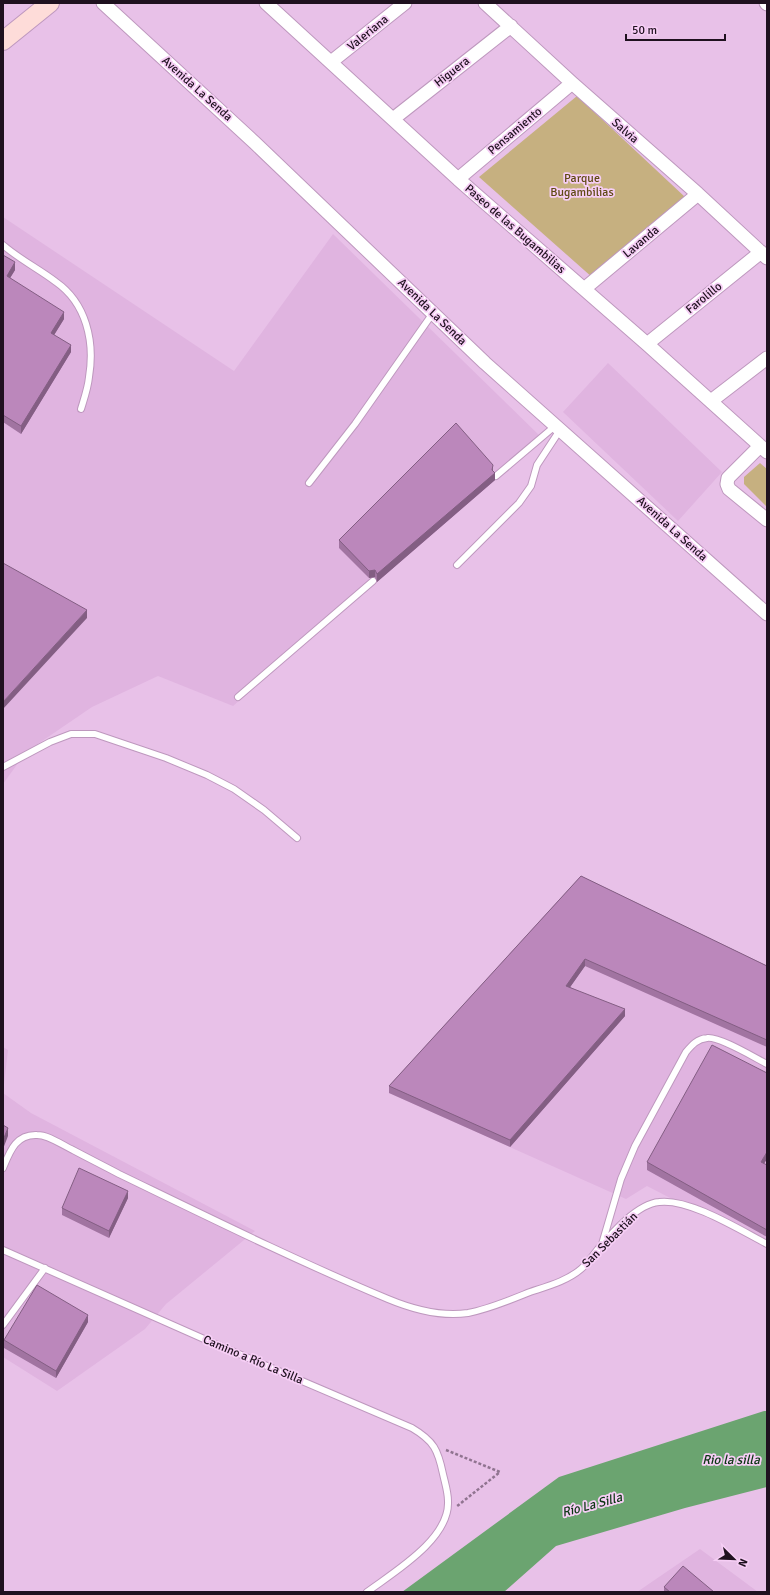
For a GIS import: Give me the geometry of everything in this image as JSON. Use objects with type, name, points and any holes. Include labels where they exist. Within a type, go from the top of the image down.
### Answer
[{"type":"main road","points":[[3,41],[50,3]]},
{"type":"street","name":"Avenida La Senda","points":[[103,3],[255,143],[485,363],[767,614]]},
{"type":"street","name":"Paseo de las Bugambilias","points":[[266,3],[458,179],[648,344],[764,449]]},
{"type":"street","name":"Valeriana","points":[[332,62],[405,3]]},
{"type":"street","name":"Salvia","points":[[485,3],[764,255]]},
{"type":"street","name":"Higuera","points":[[393,118],[510,26]]},
{"type":"street","name":"Pensamiento","points":[[458,179],[572,83]]},
{"type":"street","name":"Lavanda","points":[[584,289],[698,194]]},
{"type":"street","name":"Farolillo","points":[[648,344],[764,255]]},
{"type":"street","points":[[711,401],[767,358]]},
{"type":"street","points":[[764,449],[728,478],[727,484],[729,489],[767,520]]},
{"type":"lane","points":[[3,245],[57,283],[70,294],[81,310],[90,333],[91,356],[89,377],[81,410]]},
{"type":"lane","points":[[308,483],[355,424],[433,313]]},
{"type":"lane","points":[[496,476],[558,428]]},
{"type":"lane","points":[[457,565],[519,504],[531,486],[537,465],[558,428]]},
{"type":"lane","points":[[238,697],[373,582]]},
{"type":"lane","points":[[3,767],[50,742],[71,734],[96,734],[166,758],[234,789],[264,810],[297,838]]},
{"type":"lane","points":[[602,1245],[621,1179],[635,1146],[686,1052],[696,1042],[708,1038],[721,1041],[767,1064]]},
{"type":"lane","name":"San Sebastián","points":[[3,1168],[10,1150],[16,1142],[24,1136],[38,1134],[274,1248],[390,1300],[432,1312],[448,1314],[468,1313],[497,1305],[564,1280],[582,1268],[626,1219],[642,1208],[658,1202],[677,1203],[697,1209],[767,1244]]},
{"type":"lane","name":"Camino a Río La Silla","points":[[3,1250],[204,1339],[412,1428],[434,1444]]},
{"type":"lane","points":[[3,1325],[45,1268]]},
{"type":"lane","points":[[367,1592],[430,1542],[441,1527],[446,1515],[448,1502],[440,1457],[434,1444]]},
{"type":"path","points":[[434,1444],[500,1472],[446,1515]]},
{"type":"shaded area","points":[[3,217],[234,371],[333,234],[543,439],[233,706],[158,676],[92,707],[26,752],[3,784]]},
{"type":"shaded area","points":[[608,363],[722,472],[678,521],[563,412]]},
{"type":"shaded area","points":[[510,962],[767,967],[767,1248],[647,1186],[626,1199],[389,1093]]},
{"type":"shaded area","points":[[3,1047],[8,1050],[3,1093]]},
{"type":"shaded area","points":[[3,1093],[31,1113],[255,1231],[166,1304],[145,1329],[57,1391],[3,1357]]},
{"type":"shaded area","points":[[700,1549],[758,1592],[637,1592]]},
{"type":"green space","name":"Parque Bugambilias","points":[[577,96],[685,197],[593,278],[479,177]]},
{"type":"green space","points":[[760,463],[767,469],[767,507],[744,484],[744,477]]},
{"type":"water","name":"Rio la silla","points":[[767,1411],[767,1487],[685,1508],[556,1546],[504,1592],[402,1592],[559,1477]]},
{"type":"building","points":[[3,255],[15,262],[7,276],[64,312],[51,333],[71,345],[21,426],[3,415]]},
{"type":"building","points":[[456,423],[493,465],[492,470],[495,473],[377,574],[375,570],[369,571],[339,540]]},
{"type":"building","points":[[3,563],[87,610],[3,702]]},
{"type":"building","points":[[581,876],[767,966],[767,1040],[585,959],[566,986],[625,1009],[510,1140],[389,1086]]},
{"type":"building","points":[[712,1045],[767,1073],[767,1152],[761,1162],[767,1165],[767,1230],[647,1162]]},
{"type":"building","points":[[3,1125],[8,1128],[3,1140]]},
{"type":"building","points":[[79,1168],[128,1191],[109,1231],[62,1208]]},
{"type":"building","points":[[37,1285],[88,1315],[56,1371],[4,1340]]},
{"type":"building","points":[[683,1566],[714,1592],[670,1592],[664,1587]]},
{"type":"water label","name":"Río La Silla","points":[[592,1505]]}]
